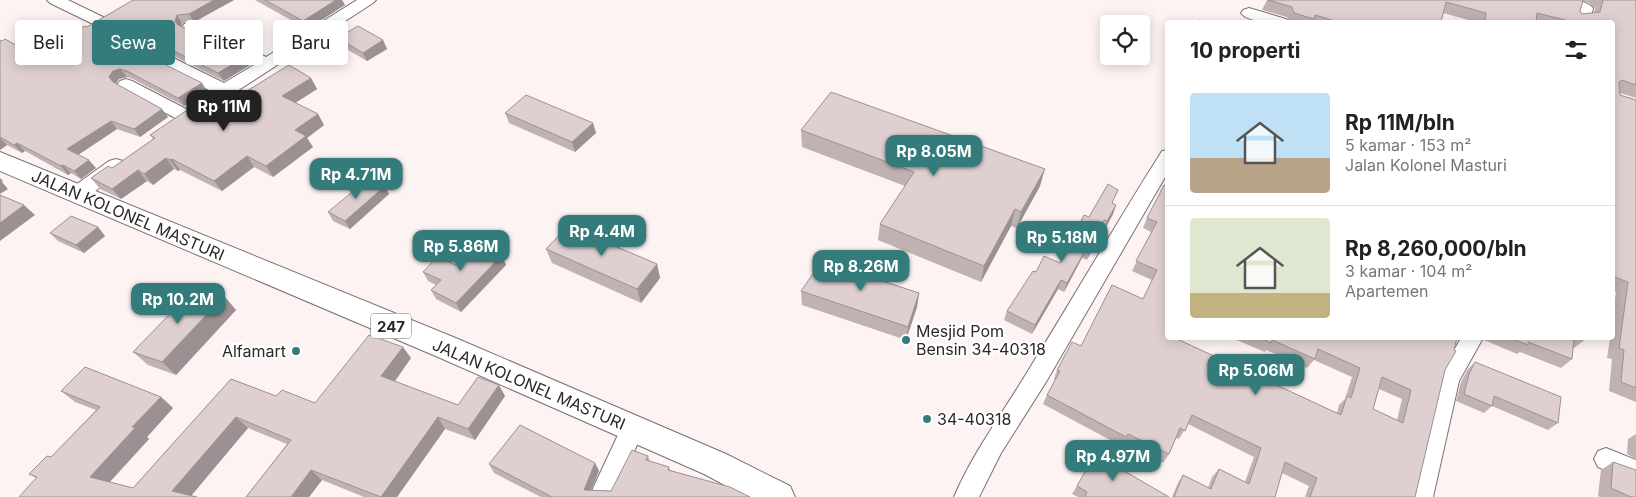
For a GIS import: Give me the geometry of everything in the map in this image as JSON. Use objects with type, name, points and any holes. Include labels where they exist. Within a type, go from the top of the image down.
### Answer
[{"type":"main road","name":"JALAN KOLONEL MASTURI","points":[[0,161],[448,348],[715,464],[779,497]]},
{"type":"street","points":[[55,0],[96,20]]},
{"type":"street","points":[[170,128],[185,116],[368,0]]},
{"type":"street","points":[[1572,0],[1586,8],[1583,20]]},
{"type":"street","points":[[1249,8],[1276,20]]},
{"type":"street","points":[[173,65],[225,91]]},
{"type":"street","points":[[126,85],[185,116]]},
{"type":"street","points":[[77,194],[131,156]]},
{"type":"street","points":[[966,497],[993,445],[1038,375],[1165,161]]},
{"type":"street","points":[[1421,497],[1448,380],[1471,340]]},
{"type":"street","points":[[601,497],[612,479],[632,429]]},
{"type":"street","points":[[1606,459],[1636,472]]},
{"type":"building","points":[[133,0],[214,0],[189,14],[177,15],[175,21],[99,20]]},
{"type":"building","points":[[265,0],[336,0],[305,20],[301,20]]},
{"type":"building","points":[[1268,0],[1582,0],[1580,11],[1582,14],[1600,12],[1603,0],[1636,0],[1636,85],[1622,80],[1619,82],[1620,95],[1636,100],[1636,388],[1621,382],[1624,350],[1619,348],[1628,282],[1615,277],[1615,20],[1565,20],[1537,13],[1536,20],[1485,20],[1486,13],[1446,2],[1442,20],[1331,20],[1315,15],[1314,19],[1294,13],[1292,7]]},
{"type":"building","points":[[175,21],[185,28],[185,56],[175,52]]},
{"type":"building","points":[[92,24],[92,65],[166,65],[202,83],[178,98],[127,71],[120,69],[113,71],[109,77],[113,82],[162,109],[134,129],[111,121],[67,149],[89,160],[74,171],[17,143],[14,145],[0,137],[0,40],[5,39],[15,45],[15,65],[82,65],[82,28]]},
{"type":"building","points":[[358,26],[383,40],[363,53],[348,44],[348,32]]},
{"type":"building","points":[[202,65],[232,65],[218,73]]},
{"type":"building","points":[[289,65],[311,78],[282,96],[318,114],[295,130],[306,136],[266,166],[247,156],[214,181],[172,159],[166,158],[144,174],[138,170],[112,189],[91,178],[108,166],[112,168],[155,138],[150,135],[211,94],[229,102]]},
{"type":"building","points":[[831,92],[1045,169],[1021,212],[1015,209],[984,266],[880,224],[914,172],[801,130]]},
{"type":"building","points":[[526,95],[593,123],[572,142],[505,113]]},
{"type":"building","points":[[368,179],[385,186],[345,221],[328,212]]},
{"type":"building","points":[[1108,184],[1118,190],[1112,203],[1116,205],[1107,221],[1104,220],[1090,250],[1086,249],[1067,283],[1061,280],[1035,325],[1007,311],[1033,271],[1036,272],[1044,256],[1060,263],[1084,215],[1089,217]]},
{"type":"building","points":[[1164,185],[1165,340],[1179,340],[1341,415],[1347,396],[1351,398],[1360,368],[1318,349],[1315,359],[1272,340],[1456,340],[1454,350],[1456,351],[1445,370],[1415,497],[1310,497],[1317,478],[1285,462],[1275,497],[1174,497],[1183,475],[1211,489],[1219,469],[1249,484],[1261,448],[1192,415],[1185,431],[1180,428],[1169,454],[1128,434],[1126,437],[1047,395],[1060,371],[1057,370],[1072,342],[1081,346],[1112,285],[1143,299],[1157,270],[1136,261],[1157,222],[1147,218]],"holes":[[[1382,377],[1411,390],[1403,423],[1373,409]]]},
{"type":"building","points":[[0,195],[24,205],[0,223]]},
{"type":"building","points":[[71,216],[98,227],[76,245],[50,233]]},
{"type":"building","points":[[568,226],[657,264],[637,289],[546,249]]},
{"type":"building","points":[[477,244],[502,255],[456,303],[431,290],[441,280],[423,272],[437,257],[456,265]]},
{"type":"building","points":[[828,252],[852,271],[919,293],[908,327],[801,291]]},
{"type":"building","points":[[196,287],[224,296],[162,362],[133,352]]},
{"type":"building","points":[[369,335],[403,347],[381,376],[458,405],[478,377],[499,385],[468,429],[438,417],[381,497],[311,470],[291,497],[246,497],[291,440],[236,417],[172,491],[197,497],[19,497],[37,477],[29,474],[47,456],[51,457],[100,407],[61,391],[85,367],[161,397],[132,427],[135,428],[90,477],[133,488],[231,379],[276,396],[282,390],[315,403]]},
{"type":"building","points":[[1515,340],[1574,340],[1572,359],[1528,342],[1528,345]]},
{"type":"building","points":[[1475,362],[1561,397],[1558,423],[1494,396],[1492,406],[1464,394],[1469,374]]},
{"type":"building","points":[[520,425],[595,463],[584,490],[611,491],[632,450],[648,456],[646,460],[669,467],[668,470],[730,487],[750,497],[552,497],[489,464]]},
{"type":"building","points":[[1095,454],[1169,497],[1085,497],[1087,492],[1077,486]]},
{"type":"building","points":[[1613,462],[1636,470],[1636,497],[1631,497],[1611,488]]},
{"type":"place","name":"Mesjid Pom Bensin 34-40318","points":[[906,340]]},
{"type":"place","name":"Alfamart","points":[[296,351]]},
{"type":"place","name":"34-40318","points":[[927,419]]}]
